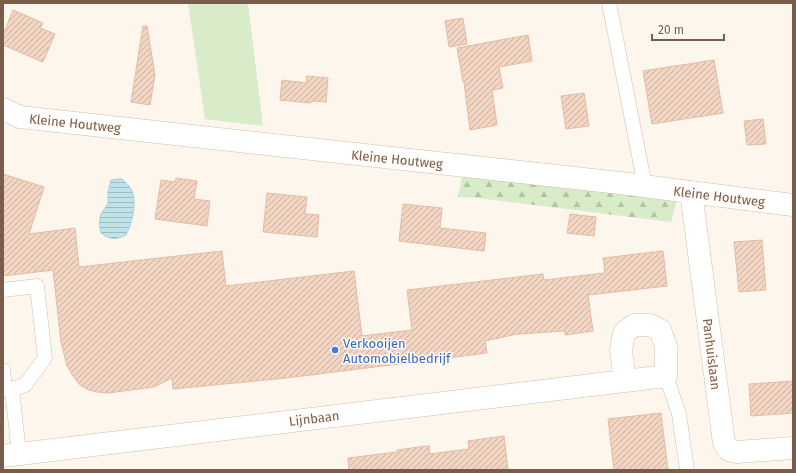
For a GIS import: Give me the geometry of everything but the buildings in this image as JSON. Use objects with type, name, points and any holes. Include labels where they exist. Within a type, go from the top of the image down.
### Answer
[{"type":"street","name":"Kleine Houtweg","points":[[3,109],[20,117],[645,186],[793,206]]},
{"type":"street","name":"Panhuislaan","points":[[691,192],[724,443],[729,450],[737,452],[793,448]]},
{"type":"street","points":[[625,381],[621,350],[624,333],[634,325],[650,325],[660,330],[666,346],[666,376]]},
{"type":"street","name":"Lijnbaan","points":[[11,455],[666,376]]},
{"type":"lane","points":[[609,3],[645,186]]},
{"type":"lane","points":[[3,290],[37,286],[45,358],[25,386],[5,389],[3,370]]},
{"type":"lane","points":[[666,376],[679,414],[687,470]]},
{"type":"lane","points":[[11,455],[12,389]]},
{"type":"green space","points":[[188,3],[248,3],[263,126],[205,119]]},
{"type":"green space","points":[[463,172],[678,197],[671,222],[478,198],[458,197]]},
{"type":"water","points":[[122,179],[130,188],[133,194],[134,206],[132,219],[126,235],[119,238],[113,238],[107,237],[101,233],[100,221],[101,215],[108,204],[108,192],[111,180]]},
{"type":"place","name":"Verkooijen Automobielbedrijf","points":[[335,350]]}]
